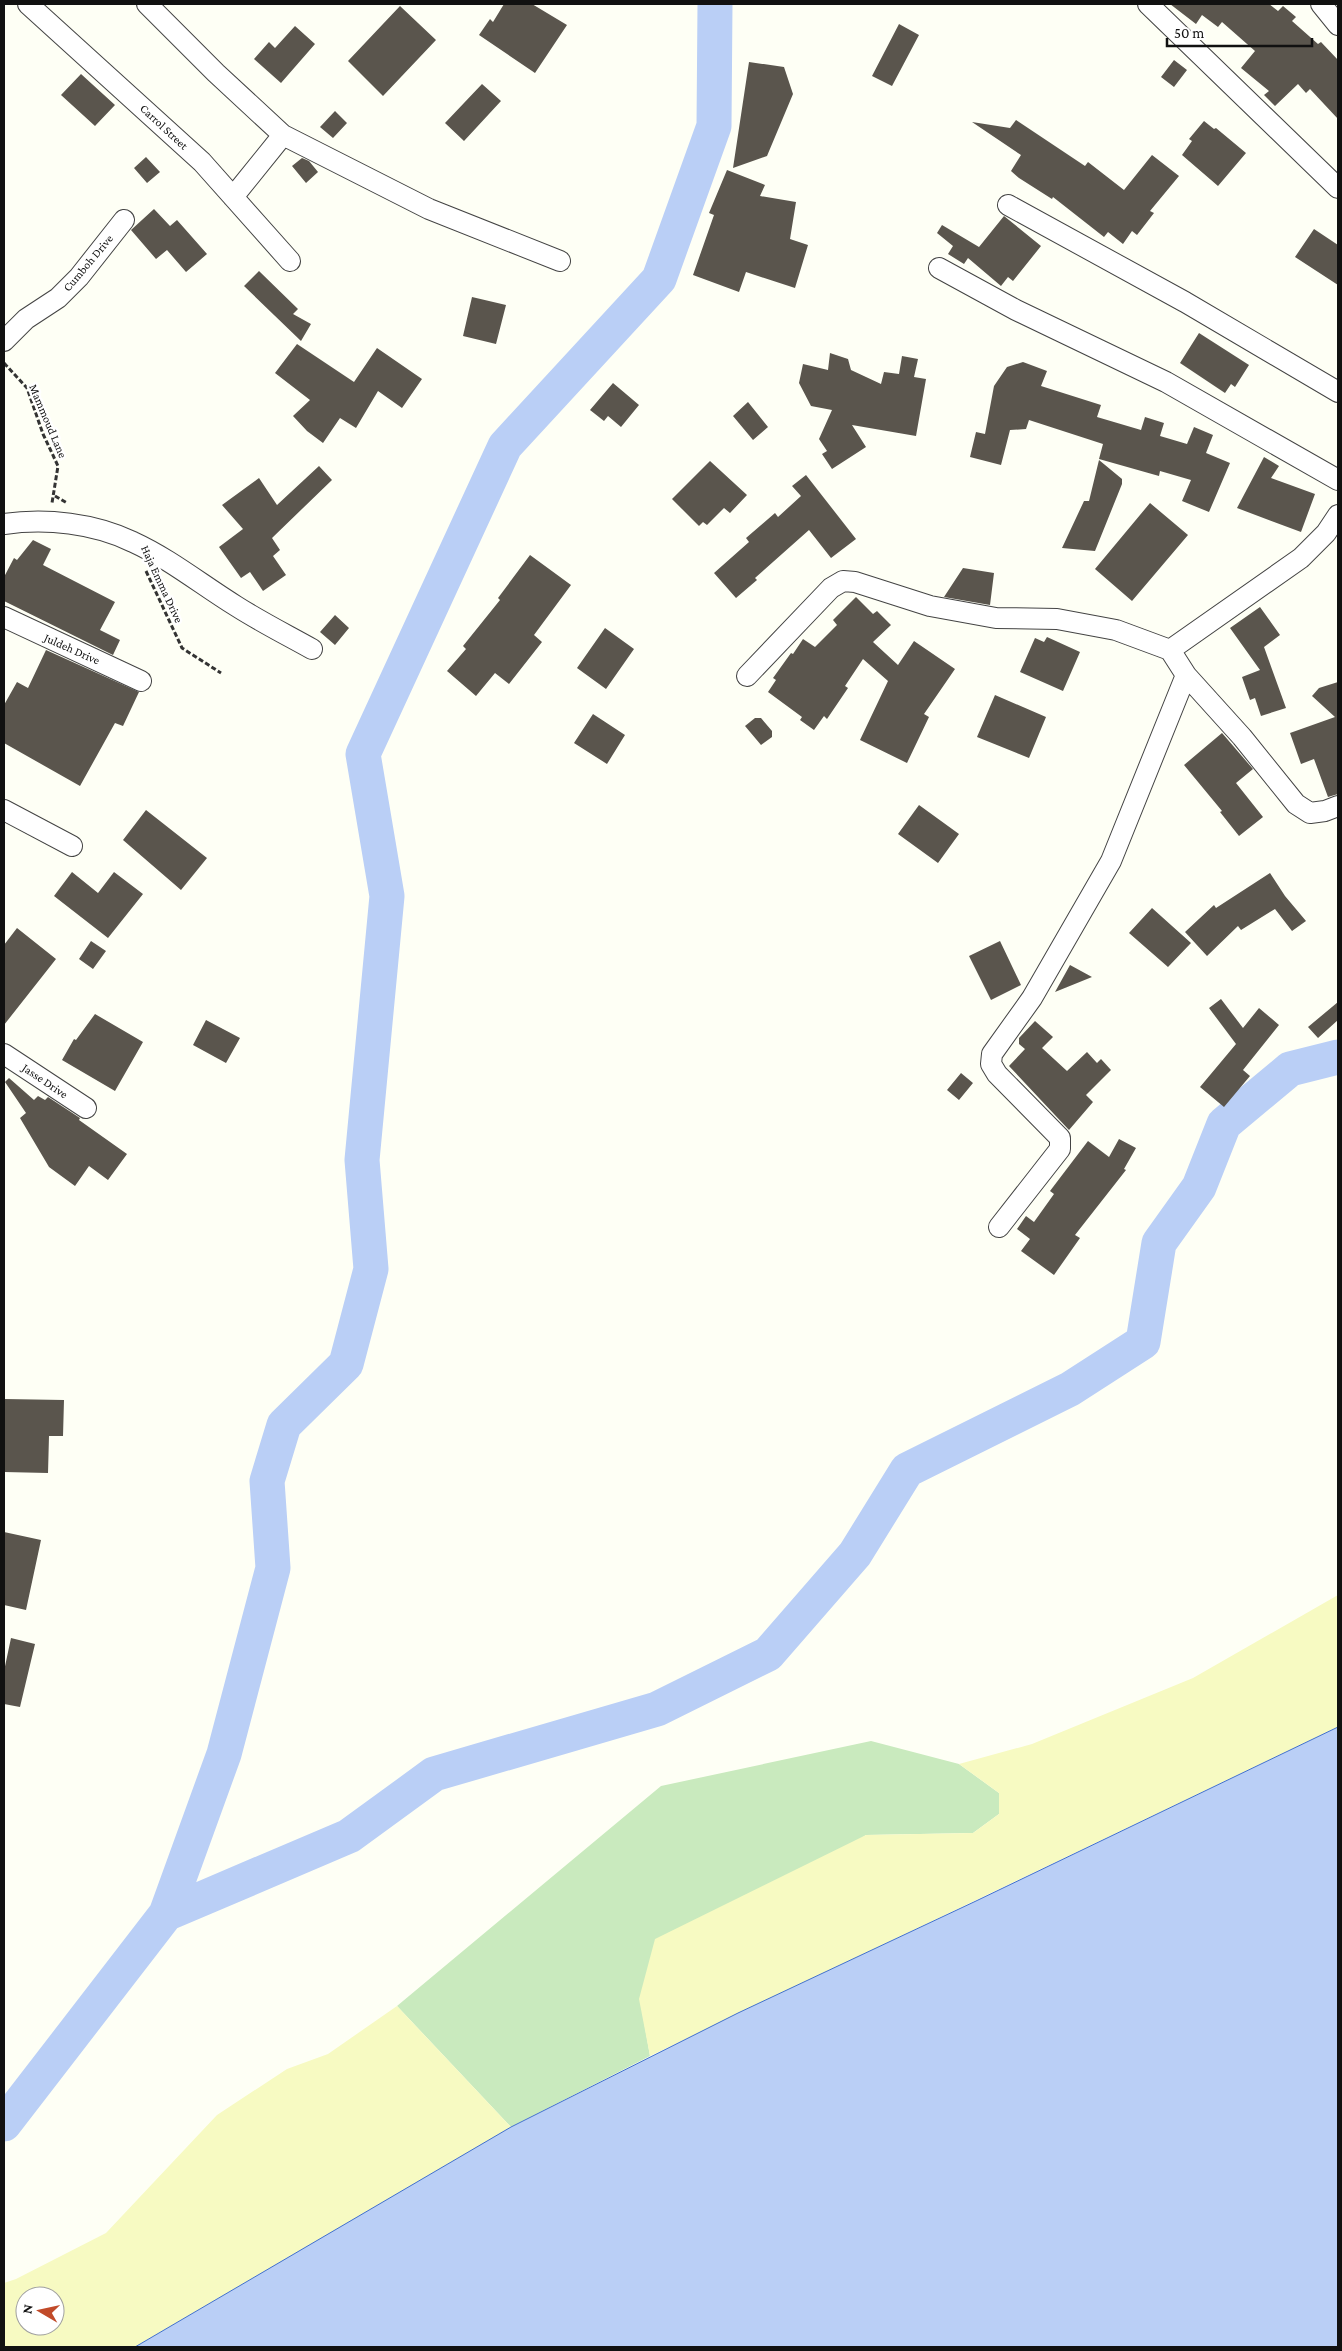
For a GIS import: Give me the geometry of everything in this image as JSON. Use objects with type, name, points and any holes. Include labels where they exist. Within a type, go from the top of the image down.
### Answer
[{"type":"street","name":"Carrol Street","points":[[28,4],[202,162],[290,261]]},
{"type":"street","points":[[147,4],[216,73],[283,135],[430,209],[560,261]]},
{"type":"street","points":[[1148,4],[1338,188]]},
{"type":"street","points":[[1321,4],[1338,25]]},
{"type":"street","points":[[233,197],[283,135]]},
{"type":"street","points":[[1008,205],[1185,302],[1338,392]]},
{"type":"street","name":"Cumboh Drive","points":[[4,341],[26,319],[58,298],[79,277],[124,220]]},
{"type":"street","points":[[939,268],[1016,310],[1166,382],[1338,480]]},
{"type":"street","points":[[1170,650],[1301,558],[1326,533],[1338,515]]},
{"type":"street","points":[[4,524],[45,521],[91,528],[133,542],[186,572],[237,607],[312,649]]},
{"type":"street","points":[[747,676],[831,588],[843,581],[855,582],[930,606],[996,618],[1057,620],[1108,628],[1170,650],[1186,675],[1242,737],[1296,804],[1310,813],[1325,811],[1338,806]]},
{"type":"street","name":"Juldeh Drive","points":[[4,617],[141,681]]},
{"type":"street","points":[[998,1227],[1060,1149],[1060,1138],[997,1074],[991,1064],[992,1054],[1032,998],[1111,861],[1186,675]]},
{"type":"street","points":[[4,810],[72,846]]},
{"type":"street","name":"Jasse Drive","points":[[4,1054],[86,1108]]},
{"type":"path","name":"Mammoud Lane","points":[[4,363],[27,388],[58,466],[54,496],[45,521]]},
{"type":"path","points":[[54,496],[70,505]]},
{"type":"path","name":"Haja Emma Drive","points":[[133,542],[182,648],[221,673]]},
{"type":"shaded area","points":[[871,1741],[959,1764],[999,1793],[999,1814],[973,1833],[866,1835],[640,1999],[650,2056],[511,2127],[397,2006],[661,1786]]},
{"type":"sand","points":[[1338,1595],[1338,1727],[650,2056],[639,1999],[655,1939],[866,1835],[973,1833],[999,1814],[999,1793],[959,1764],[1032,1744],[1193,1678]]},
{"type":"sand","points":[[397,2006],[511,2127],[135,2347],[4,2347],[4,2283],[16,2279],[106,2233],[217,2115],[287,2069],[328,2054]]},
{"type":"water","points":[[1338,1727],[1338,2347],[135,2347],[511,2127],[738,2013]]},
{"type":"building","points":[[504,4],[532,4],[567,25],[535,73],[479,35],[490,19],[493,22]]},
{"type":"building","points":[[1170,4],[1269,4],[1278,11],[1283,6],[1296,17],[1292,21],[1318,44],[1321,42],[1338,60],[1338,119],[1310,89],[1306,93],[1298,84],[1275,106],[1264,95],[1269,91],[1241,68],[1255,51],[1222,22],[1218,27],[1202,15],[1196,24]]},
{"type":"building","points":[[400,6],[436,40],[383,96],[348,61]]},
{"type":"building","points":[[899,24],[919,35],[892,86],[872,76]]},
{"type":"building","points":[[295,26],[315,44],[281,83],[254,59],[269,42],[275,48]]},
{"type":"building","points":[[1174,60],[1187,70],[1174,87],[1161,77]]},
{"type":"building","points":[[749,62],[784,67],[793,94],[767,156],[733,168]]},
{"type":"building","points":[[81,74],[115,105],[95,126],[61,95]]},
{"type":"building","points":[[482,84],[501,101],[464,141],[445,123]]},
{"type":"building","points":[[335,111],[347,123],[333,138],[320,127]]},
{"type":"building","points":[[1016,120],[1085,166],[1088,162],[1124,190],[1152,155],[1179,176],[1150,211],[1154,213],[1137,235],[1132,231],[1123,244],[1108,232],[1104,237],[1053,197],[1052,199],[1019,178],[1011,171],[1021,155],[972,122],[1010,128]]},
{"type":"building","points":[[1204,121],[1214,129],[1216,128],[1246,153],[1218,186],[1182,155],[1192,141],[1189,139]]},
{"type":"building","points":[[146,157],[160,172],[147,183],[134,168]]},
{"type":"building","points":[[302,158],[309,161],[318,172],[306,183],[292,166]]},
{"type":"building","points":[[727,170],[765,185],[760,196],[796,202],[790,239],[808,245],[795,288],[746,272],[739,292],[693,275],[714,215],[709,213]]},
{"type":"building","points":[[154,209],[170,226],[177,220],[207,254],[186,272],[167,250],[156,259],[131,230]]},
{"type":"building","points":[[1004,216],[1041,246],[1013,281],[1008,277],[1001,286],[968,258],[964,264],[948,254],[953,246],[937,233],[942,225],[979,247]]},
{"type":"building","points":[[1314,229],[1338,245],[1338,285],[1295,257]]},
{"type":"building","points":[[259,271],[298,309],[293,314],[311,324],[301,341],[244,286]]},
{"type":"building","points":[[472,297],[506,305],[496,344],[463,336]]},
{"type":"building","points":[[1199,333],[1249,365],[1235,387],[1231,384],[1225,393],[1180,363]]},
{"type":"building","points":[[297,344],[354,382],[377,348],[422,379],[402,408],[378,391],[356,428],[340,418],[323,443],[307,431],[293,416],[310,400],[275,373]]},
{"type":"building","points":[[830,353],[848,359],[851,370],[881,384],[884,372],[899,374],[902,356],[918,359],[914,377],[926,379],[916,436],[852,425],[866,447],[832,469],[822,454],[827,451],[819,439],[832,410],[811,406],[799,383],[803,364],[828,370]]},
{"type":"building","points":[[1023,362],[1047,371],[1041,386],[1101,405],[1097,417],[1141,430],[1145,417],[1164,423],[1160,436],[1187,444],[1194,427],[1213,435],[1206,453],[1230,463],[1209,512],[1182,501],[1191,480],[1160,471],[1159,476],[1099,459],[1103,444],[1029,420],[1026,429],[1010,430],[1001,465],[970,457],[976,432],[985,434],[994,386],[1007,367]]},
{"type":"building","points":[[613,383],[639,405],[621,427],[608,416],[604,421],[590,410]]},
{"type":"building","points":[[748,402],[768,427],[753,440],[733,416]]},
{"type":"building","points":[[1264,457],[1279,466],[1271,478],[1315,494],[1301,532],[1237,508]]},
{"type":"building","points":[[1099,460],[1122,479],[1122,484],[1095,551],[1062,548],[1084,501],[1089,501]]},
{"type":"building","points":[[710,461],[747,495],[730,513],[724,508],[707,525],[703,522],[699,526],[672,499]]},
{"type":"building","points":[[319,466],[332,480],[272,538],[280,550],[273,556],[286,575],[263,591],[250,572],[241,578],[219,547],[243,529],[222,505],[259,478],[277,505]]},
{"type":"building","points":[[806,475],[856,539],[831,558],[809,530],[755,578],[757,580],[736,598],[714,573],[749,542],[746,538],[775,513],[778,517],[801,496],[792,486]]},
{"type":"building","points":[[1150,503],[1188,535],[1132,601],[1095,569]]},
{"type":"building","points":[[33,540],[51,549],[43,565],[115,602],[100,630],[120,640],[113,655],[4,601],[4,577],[14,558],[17,560]]},
{"type":"building","points":[[530,555],[571,585],[534,635],[542,642],[509,684],[495,673],[476,696],[447,671],[466,649],[463,646],[500,600],[498,598]]},
{"type":"building","points":[[963,568],[994,573],[990,605],[944,597]]},
{"type":"building","points":[[856,597],[873,614],[877,611],[891,625],[873,642],[898,665],[914,641],[955,669],[924,714],[929,717],[907,763],[860,740],[888,681],[863,659],[845,686],[848,688],[827,719],[824,716],[814,730],[800,720],[802,717],[768,692],[776,680],[773,678],[803,639],[815,647],[837,625],[833,620]]},
{"type":"building","points":[[1260,607],[1280,635],[1264,647],[1286,708],[1261,716],[1255,698],[1250,700],[1242,677],[1260,670],[1230,628]]},
{"type":"building","points":[[335,615],[349,628],[335,645],[320,632]]},
{"type":"building","points":[[605,628],[634,649],[606,689],[577,668]]},
{"type":"building","points":[[1047,637],[1080,652],[1063,691],[1020,672],[1035,638],[1044,642]]},
{"type":"building","points":[[46,650],[139,692],[123,726],[115,723],[80,786],[4,743],[4,705],[17,682],[28,688]]},
{"type":"building","points":[[1338,682],[1338,794],[1328,797],[1314,759],[1301,764],[1290,733],[1335,717],[1312,696],[1319,688]]},
{"type":"building","points":[[995,695],[1046,717],[1029,758],[977,737]]},
{"type":"building","points":[[593,714],[625,735],[607,764],[574,743]]},
{"type":"building","points":[[755,718],[761,718],[772,731],[772,737],[761,745],[745,726]]},
{"type":"building","points":[[1222,733],[1253,769],[1236,783],[1263,817],[1239,836],[1220,812],[1222,811],[1184,765]]},
{"type":"building","points":[[919,805],[959,834],[938,863],[898,834]]},
{"type":"building","points":[[146,810],[207,858],[181,890],[123,840]]},
{"type":"building","points":[[72,872],[98,893],[114,872],[143,894],[108,938],[54,896]]},
{"type":"building","points":[[1270,873],[1285,896],[1306,921],[1292,931],[1275,909],[1241,930],[1238,926],[1207,956],[1185,932],[1214,905],[1216,908]]},
{"type":"building","points":[[1152,908],[1191,943],[1168,967],[1129,933]]},
{"type":"building","points":[[17,928],[56,959],[4,1025],[4,945]]},
{"type":"building","points":[[91,941],[106,951],[93,969],[79,959]]},
{"type":"building","points":[[1000,941],[1021,985],[991,1000],[969,956]]},
{"type":"building","points":[[1070,965],[1092,977],[1055,992]]},
{"type":"building","points":[[1221,999],[1243,1028],[1259,1008],[1279,1025],[1243,1070],[1250,1076],[1224,1107],[1200,1087],[1236,1044],[1209,1008]]},
{"type":"building","points":[[1338,1002],[1338,1020],[1318,1038],[1308,1027]]},
{"type":"building","points":[[95,1014],[143,1042],[115,1091],[62,1060],[74,1039],[76,1040]]},
{"type":"building","points":[[206,1020],[240,1038],[226,1063],[193,1045]]},
{"type":"building","points":[[1035,1021],[1053,1037],[1042,1048],[1067,1071],[1087,1052],[1097,1063],[1101,1059],[1111,1070],[1086,1095],[1093,1102],[1069,1130],[1009,1066],[1025,1049],[1019,1044],[1019,1038]]},
{"type":"building","points":[[961,1073],[973,1083],[959,1100],[947,1090]]},
{"type":"building","points":[[9,1078],[34,1100],[38,1096],[45,1100],[48,1097],[80,1118],[79,1120],[127,1154],[108,1180],[89,1166],[75,1186],[49,1167],[20,1118],[26,1113],[5,1082]]},
{"type":"building","points":[[1119,1139],[1136,1148],[1124,1169],[1126,1170],[1075,1235],[1080,1238],[1054,1275],[1021,1251],[1030,1239],[1017,1229],[1026,1216],[1034,1222],[1054,1194],[1050,1191],[1088,1141],[1109,1157]]},
{"type":"building","points":[[4,1399],[64,1400],[63,1436],[49,1436],[48,1473],[4,1472]]},
{"type":"building","points":[[4,1532],[41,1540],[26,1610],[4,1605]]},
{"type":"building","points":[[11,1638],[35,1644],[20,1707],[4,1704],[4,1671]]},
{"type":"waterway","points":[[4,2124],[166,1914],[224,1754],[273,1568],[267,1481],[284,1425],[346,1364],[371,1269],[362,1160],[387,896],[363,754],[505,446],[659,279],[714,126],[715,4]]},
{"type":"waterway","points":[[166,1914],[349,1836],[434,1774],[657,1709],[768,1654],[855,1554],[907,1470],[1070,1389],[1143,1342],[1159,1243],[1199,1187],[1224,1124],[1290,1069],[1338,1057]]}]
